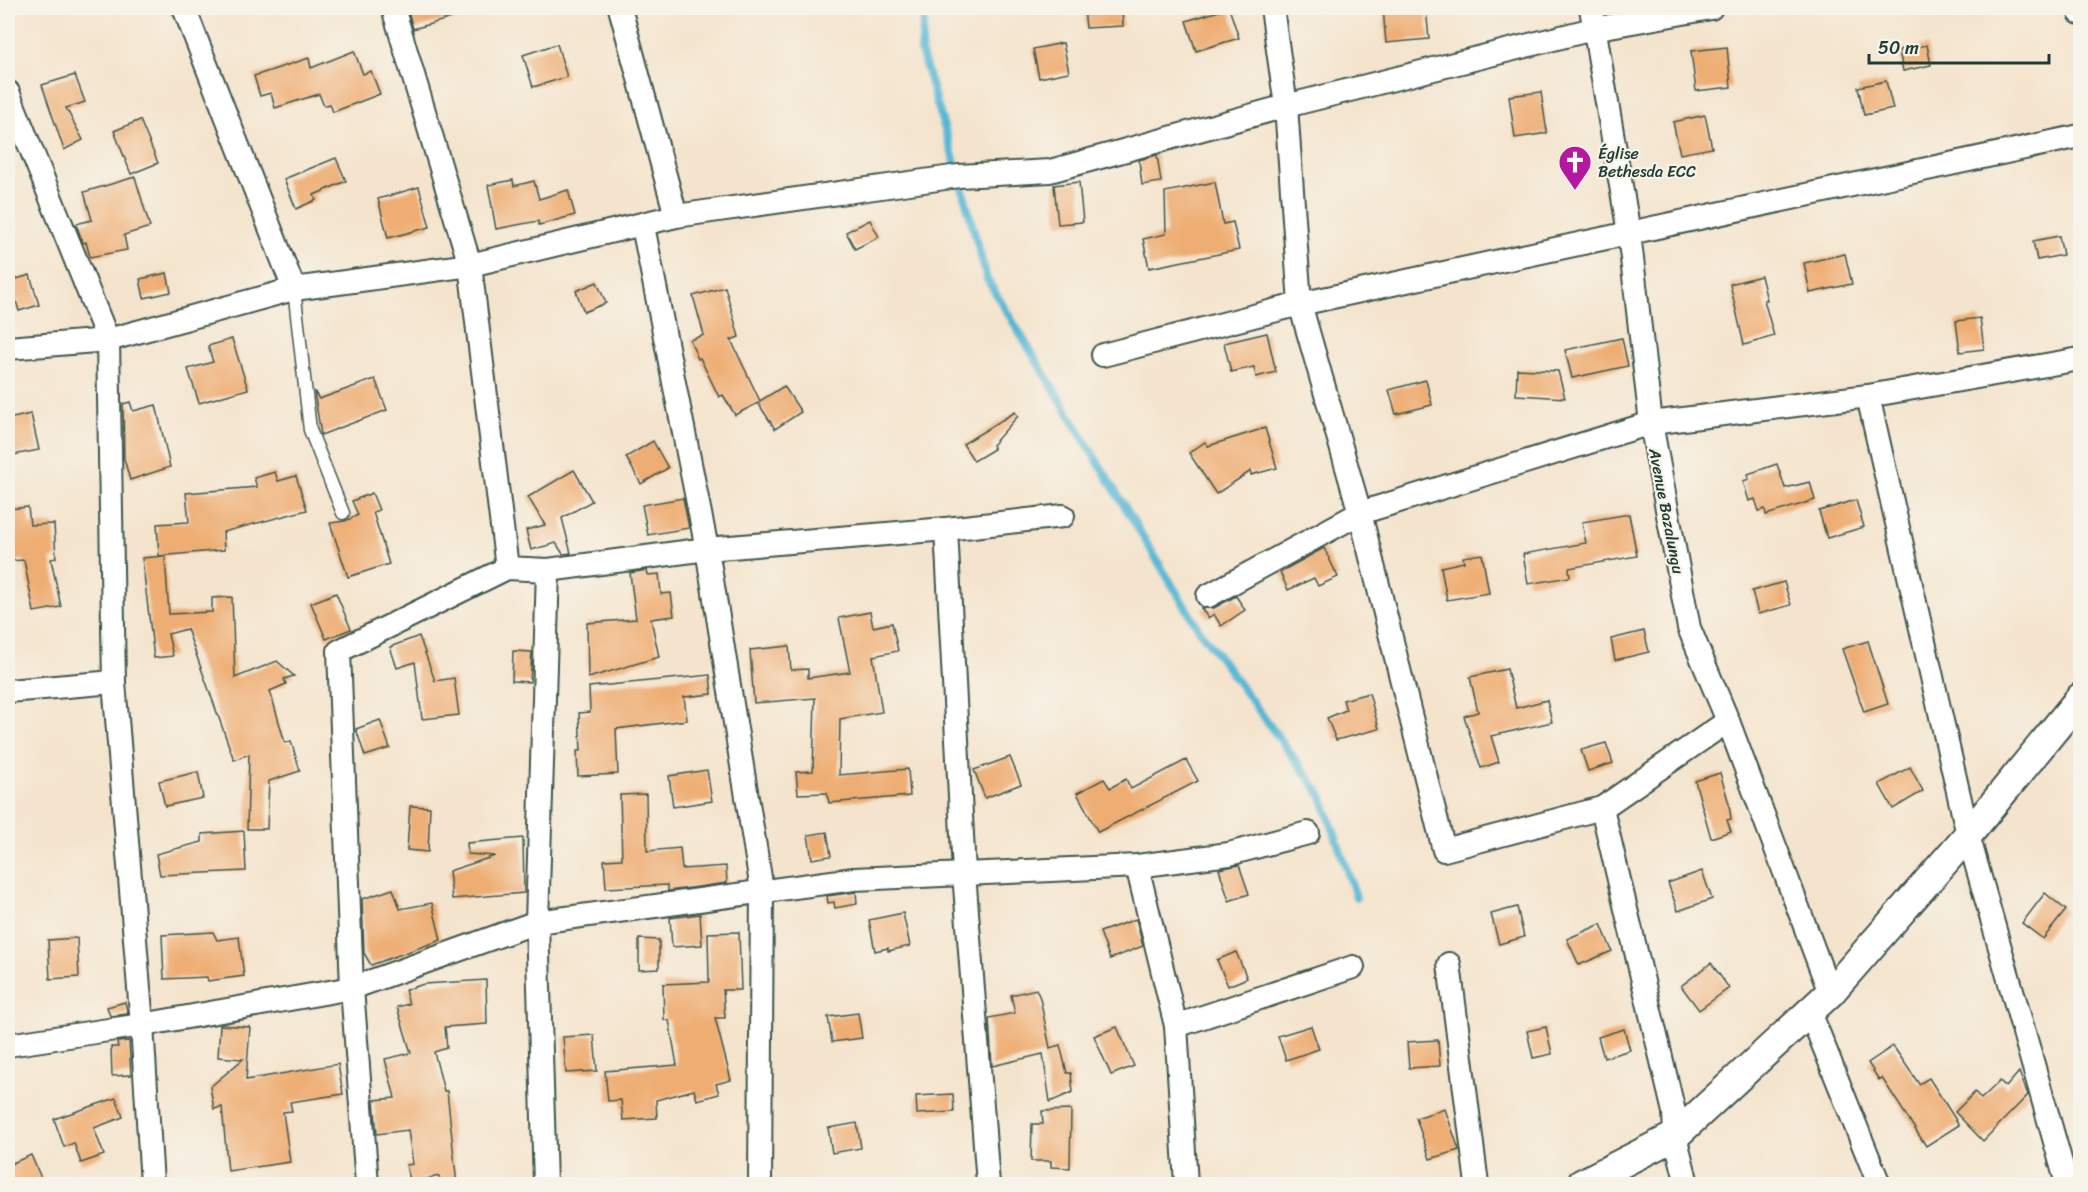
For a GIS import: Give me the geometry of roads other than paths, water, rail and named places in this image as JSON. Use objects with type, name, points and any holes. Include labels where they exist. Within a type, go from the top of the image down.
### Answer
[{"type":"street","points":[[184,8],[294,289]]},
{"type":"street","points":[[393,8],[470,265],[507,568]]},
{"type":"street","points":[[620,8],[676,216]]},
{"type":"street","points":[[1272,8],[1286,106],[1300,304],[1359,513],[1444,850],[1602,808],[1728,721]]},
{"type":"street","points":[[8,348],[108,340],[294,289],[470,265],[643,226],[676,216],[959,176],[1050,171],[1592,18],[1711,8]]},
{"type":"street","points":[[2080,8],[2080,13]]},
{"type":"street","name":"Avenue Bazalungu","points":[[1592,18],[1629,233],[1651,423],[1689,628],[1728,721],[1879,1185]]},
{"type":"street","points":[[8,92],[108,340],[114,681],[142,1025],[152,1185]]},
{"type":"street","points":[[1103,355],[1300,304],[2080,136]]},
{"type":"street","points":[[643,226],[707,549],[762,890],[760,1185]]},
{"type":"street","points":[[1208,596],[1359,513],[1651,423],[1868,396],[2080,359]]},
{"type":"street","points":[[1868,396],[1968,835],[2067,1185]]},
{"type":"street","points":[[367,1185],[352,988],[339,651],[507,568],[548,570],[707,549],[946,529],[1063,516]]},
{"type":"street","points":[[946,529],[964,873],[988,1185]]},
{"type":"street","points":[[545,1185],[537,922],[548,570]]},
{"type":"street","points":[[8,691],[114,681]]},
{"type":"street","points":[[1581,1185],[1675,1136],[1820,1002],[1968,835],[2080,698]]},
{"type":"street","points":[[1602,808],[1674,1112],[1675,1136],[1687,1185]]},
{"type":"street","points":[[8,1045],[142,1025],[352,988],[537,922],[854,879],[1137,866],[1229,854],[1308,833]]},
{"type":"street","points":[[1137,866],[1176,1026],[1186,1185]]},
{"type":"street","points":[[1449,964],[1477,1185]]},
{"type":"street","points":[[1176,1026],[1353,967]]},
{"type":"lane","points":[[294,289],[310,430],[343,513]]},
{"type":"waterway","points":[[925,8],[921,51],[987,279],[1200,631],[1322,796],[1356,897]]},
{"type":"place","name":"Église Bethesda ECC","points":[[1575,191]]}]
